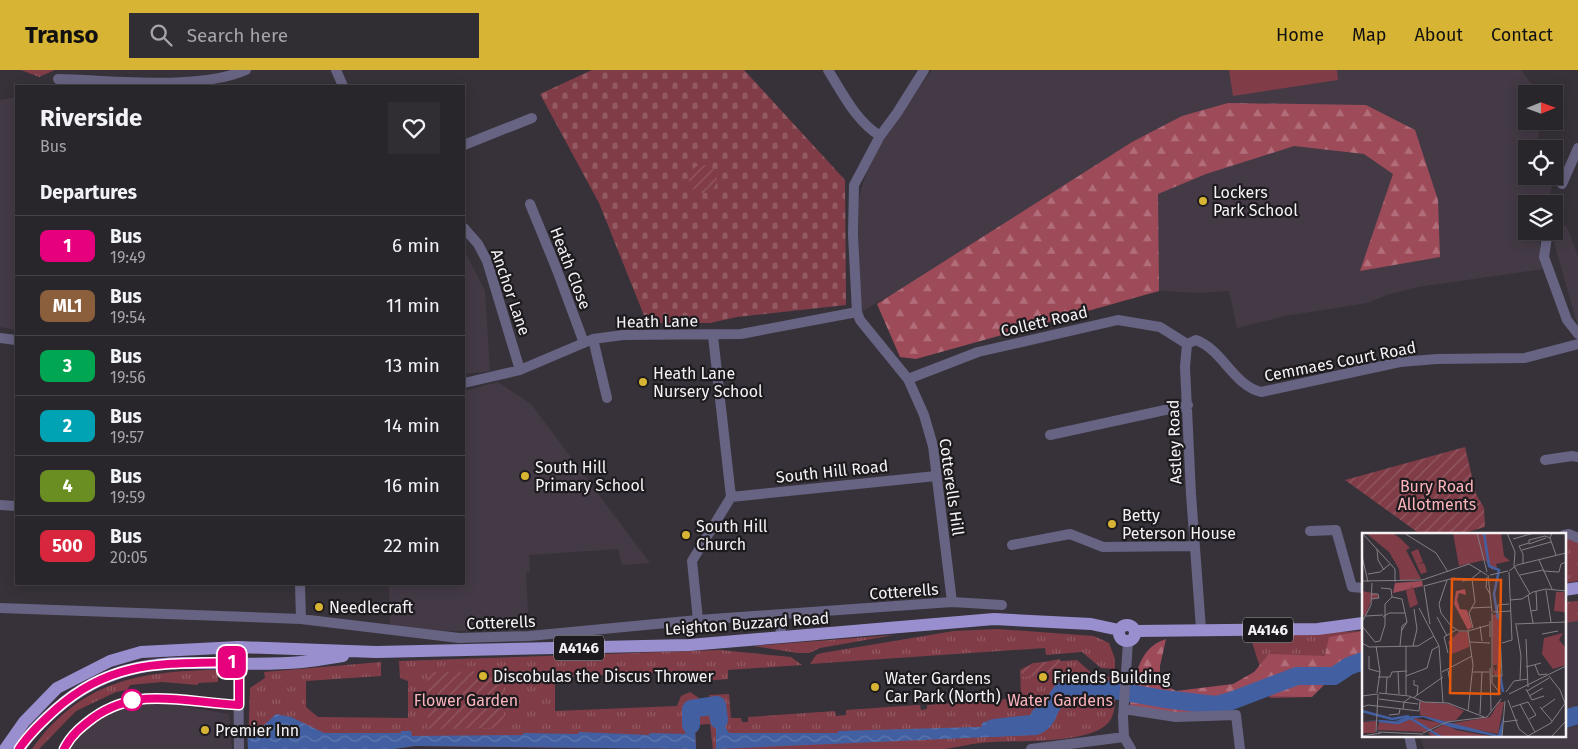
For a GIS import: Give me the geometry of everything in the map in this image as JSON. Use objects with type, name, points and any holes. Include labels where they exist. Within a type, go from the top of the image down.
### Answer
[{"type":"main road","name":"Leighton Buzzard Road","points":[[5,749],[24,722],[57,688],[110,660],[141,652],[238,647],[376,652],[689,645],[994,619],[1091,624],[1120,630],[1126,625],[1131,626],[1131,636]]},
{"type":"main road","name":"A4146","points":[[1131,636],[1201,629],[1318,629],[1362,623]]},
{"type":"main road","name":"Leighton Buzzard Road","points":[[19,749],[41,722],[68,698],[97,680],[118,671],[162,664],[301,662],[376,652]]},
{"type":"street","points":[[58,79],[195,82],[229,78],[246,70]]},
{"type":"street","points":[[336,70],[343,85]]},
{"type":"street","points":[[828,70],[855,114],[868,128],[880,136]]},
{"type":"street","points":[[856,312],[853,235],[854,185],[880,136],[924,70]]},
{"type":"street","points":[[465,144],[532,118]]},
{"type":"street","points":[[1563,182],[1578,148]]},
{"type":"street","name":"Heath Close","points":[[530,204],[588,341],[607,398]]},
{"type":"street","name":"Anchor Lane","points":[[465,229],[478,244],[487,261],[520,370]]},
{"type":"street","points":[[1547,240],[1544,257],[1567,320],[1578,334]]},
{"type":"street","name":"Heath Lane","points":[[465,383],[520,370],[588,341],[623,335],[713,336],[741,334],[856,312]]},
{"type":"street","name":"Cotterells Hill","points":[[856,312],[860,320],[908,379],[924,415],[933,446],[952,602]]},
{"type":"street","name":"Collett Road","points":[[908,379],[978,352],[1118,320],[1160,326],[1187,344]]},
{"type":"street","points":[[698,620],[692,561],[732,497],[713,336]]},
{"type":"street","points":[[0,338],[15,340]]},
{"type":"street","name":"Cemmaes Court Road","points":[[1187,344],[1196,340],[1206,344],[1249,389],[1261,392],[1400,362],[1437,359],[1525,358],[1578,344]]},
{"type":"street","name":"Astley Road","points":[[1187,344],[1185,367],[1201,629]]},
{"type":"street","points":[[1050,435],[1188,406]]},
{"type":"street","points":[[1545,460],[1572,456],[1578,458]]},
{"type":"street","name":"South Hill Road","points":[[732,497],[936,476]]},
{"type":"street","points":[[0,505],[15,506]]},
{"type":"street","points":[[1310,531],[1336,530],[1352,587],[1362,588]]},
{"type":"street","points":[[1012,545],[1070,534],[1103,547],[1195,546]]},
{"type":"street","points":[[1566,535],[1578,538]]},
{"type":"street","points":[[300,585],[301,619]]},
{"type":"street","name":"Cotterells","points":[[0,608],[301,619],[459,638],[576,633],[698,620],[952,602],[1002,605]]},
{"type":"street","points":[[780,615],[781,637]]},
{"type":"street","points":[[1131,636],[1124,706],[1124,737],[1131,749]]},
{"type":"street","points":[[238,647],[239,749]]},
{"type":"street","points":[[1124,706],[1176,718],[1236,715],[1240,749]]},
{"type":"street","points":[[1409,736],[1412,749]]},
{"type":"street","points":[[1031,749],[1124,737]]},
{"type":"shaded area","name":"Lockers Park School","points":[[932,70],[1521,70],[1532,85],[1518,85],[1518,130],[1539,130],[1538,140],[1518,140],[1518,185],[1552,185],[1552,187],[1550,195],[1518,195],[1518,240],[1540,240],[1547,271],[1544,269],[1418,287],[1387,295],[1367,303],[1285,316],[1237,328],[1229,291],[1199,293],[1133,289],[892,309],[885,298],[861,312],[858,303],[859,197],[873,151]]},
{"type":"shaded area","points":[[15,97],[15,330],[0,327],[0,100]]},
{"type":"shaded area","points":[[1566,225],[1578,256],[1578,327],[1553,240],[1563,240],[1563,226]]},
{"type":"shaded area","points":[[465,252],[485,291],[490,371],[465,374]]},
{"type":"shaded area","name":"South Hill Primary School","points":[[498,382],[531,404],[650,563],[622,565],[618,549],[529,555],[530,572],[526,573],[529,630],[448,631],[390,627],[389,585],[465,585],[465,391]]},
{"type":"shaded area","points":[[1578,618],[1578,749],[1424,749],[1420,736],[1566,736],[1566,620]]},
{"type":"shaded area","points":[[153,701],[229,714],[232,749],[70,749],[84,730],[118,709],[138,702]]},
{"type":"green space","points":[[21,70],[55,70],[39,77]]},
{"type":"green space","points":[[592,70],[744,70],[845,180],[846,305],[737,317],[710,323],[647,323],[599,203],[540,94]]},
{"type":"green space","points":[[1229,70],[1337,70],[1338,80],[1233,96]]},
{"type":"green space","points":[[1228,103],[1366,105],[1415,130],[1438,200],[1440,257],[1360,271],[1393,174],[1364,154],[1294,146],[1206,174],[1158,194],[1159,291],[916,359],[900,357],[877,304],[1132,142],[1182,116]]},
{"type":"green space","points":[[703,165],[713,169],[717,179],[713,189],[703,193],[693,189],[689,179],[693,169]]},
{"type":"green space","name":"Bury Road Allotments","points":[[1465,447],[1476,494],[1484,508],[1485,527],[1464,533],[1419,533],[1345,480]]},
{"type":"green space","points":[[1569,537],[1578,541],[1578,581],[1566,583],[1566,538]]},
{"type":"green space","points":[[1578,601],[1578,621],[1566,623],[1566,602]]},
{"type":"green space","points":[[997,629],[1094,636],[1109,643],[1115,659],[1115,669],[1101,668],[1082,652],[1046,655],[1045,648],[810,664],[816,655],[822,653],[954,631]]},
{"type":"green space","points":[[1362,631],[1362,666],[1336,673],[1311,697],[1270,698],[1250,636]]},
{"type":"green space","points":[[1362,631],[1362,664],[1336,673],[1312,697],[1261,696],[1232,704],[1229,710],[1172,715],[1130,705],[1136,675],[1143,657],[1156,643],[1166,639],[1160,666],[1160,683],[1176,691],[1233,684],[1254,672],[1269,654],[1325,656],[1329,637]]},
{"type":"green space","points":[[894,635],[820,648],[809,653],[797,653],[754,646]]},
{"type":"green space","name":"Water Gardens","points":[[720,650],[791,657],[802,665],[728,670],[728,679],[693,682],[692,671],[555,677],[555,711],[677,706],[681,696],[690,692],[699,698],[700,711],[695,712],[695,716],[710,715],[709,695],[729,694],[731,718],[741,718],[742,722],[748,722],[748,717],[835,711],[836,716],[846,715],[846,710],[918,705],[920,705],[921,710],[927,709],[927,705],[1008,699],[1008,704],[1015,703],[1015,699],[1021,698],[1020,670],[1033,663],[1077,660],[1095,676],[1115,677],[1114,709],[1111,719],[1102,728],[1088,734],[1051,740],[977,743],[946,749],[713,749],[710,724],[695,725],[696,749],[415,746],[393,749],[248,749],[250,688],[265,678],[264,672],[381,662],[381,676],[306,681],[306,707],[318,717],[408,718],[408,681],[400,678],[399,661]]},
{"type":"green space","points":[[1060,659],[1061,674],[1022,677],[1022,669],[1034,664]]},
{"type":"green space","points":[[218,670],[218,682],[198,683],[198,685],[162,682],[130,685],[127,690],[116,692],[76,711],[39,749],[32,749],[51,726],[70,708],[91,694],[113,684],[162,673]]},
{"type":"green space","name":"Flower Garden","points":[[503,671],[504,728],[428,729],[427,672]]},
{"type":"water","name":"Water Gardens","points":[[1057,688],[1062,691],[1056,717],[1049,728],[1037,735],[716,749],[716,709],[710,709],[709,703],[718,703],[720,719],[729,733],[838,733],[838,731],[981,727],[983,722],[1005,719],[1007,726],[1027,726],[1032,711]]},
{"type":"water","points":[[699,705],[699,710],[694,711],[696,749],[415,746],[393,749],[248,749],[247,730],[259,730],[276,714],[291,717],[324,733],[401,733],[401,731],[411,731],[412,736],[523,735],[523,733],[578,734],[579,732],[649,735],[650,733],[685,734],[690,706]]},
{"type":"waterway","points":[[994,728],[1040,723],[1062,691],[1113,690],[1164,699],[1216,705],[1297,676],[1334,676],[1349,666],[1362,661]]},
{"type":"waterway","points":[[691,725],[691,709],[717,705],[719,720]]},
{"type":"waterway","points":[[1566,718],[1578,715]]},
{"type":"bus line","name":"1","points":[[19,749],[26,738],[41,722],[68,698],[97,680],[118,671],[162,664],[239,662],[239,705],[201,703],[155,697],[134,699],[100,713],[81,726],[64,749]]},
{"type":"place","name":"Lockers Park School","points":[[1203,201]]},
{"type":"place","name":"Heath Lane Nursery School","points":[[643,382]]},
{"type":"place","name":"South Hill Primary School","points":[[525,476]]},
{"type":"place","name":"Betty Peterson House","points":[[1112,524]]},
{"type":"place","name":"South Hill Church","points":[[686,535]]},
{"type":"place","name":"Needlecraft","points":[[319,607]]},
{"type":"place","name":"Discobulas the Discus Thrower","points":[[483,676]]},
{"type":"place","name":"Friends Building","points":[[1043,677]]},
{"type":"place","name":"Water Gardens Car Park (North)","points":[[875,687]]},
{"type":"place","name":"Premier Inn","points":[[205,730]]}]
